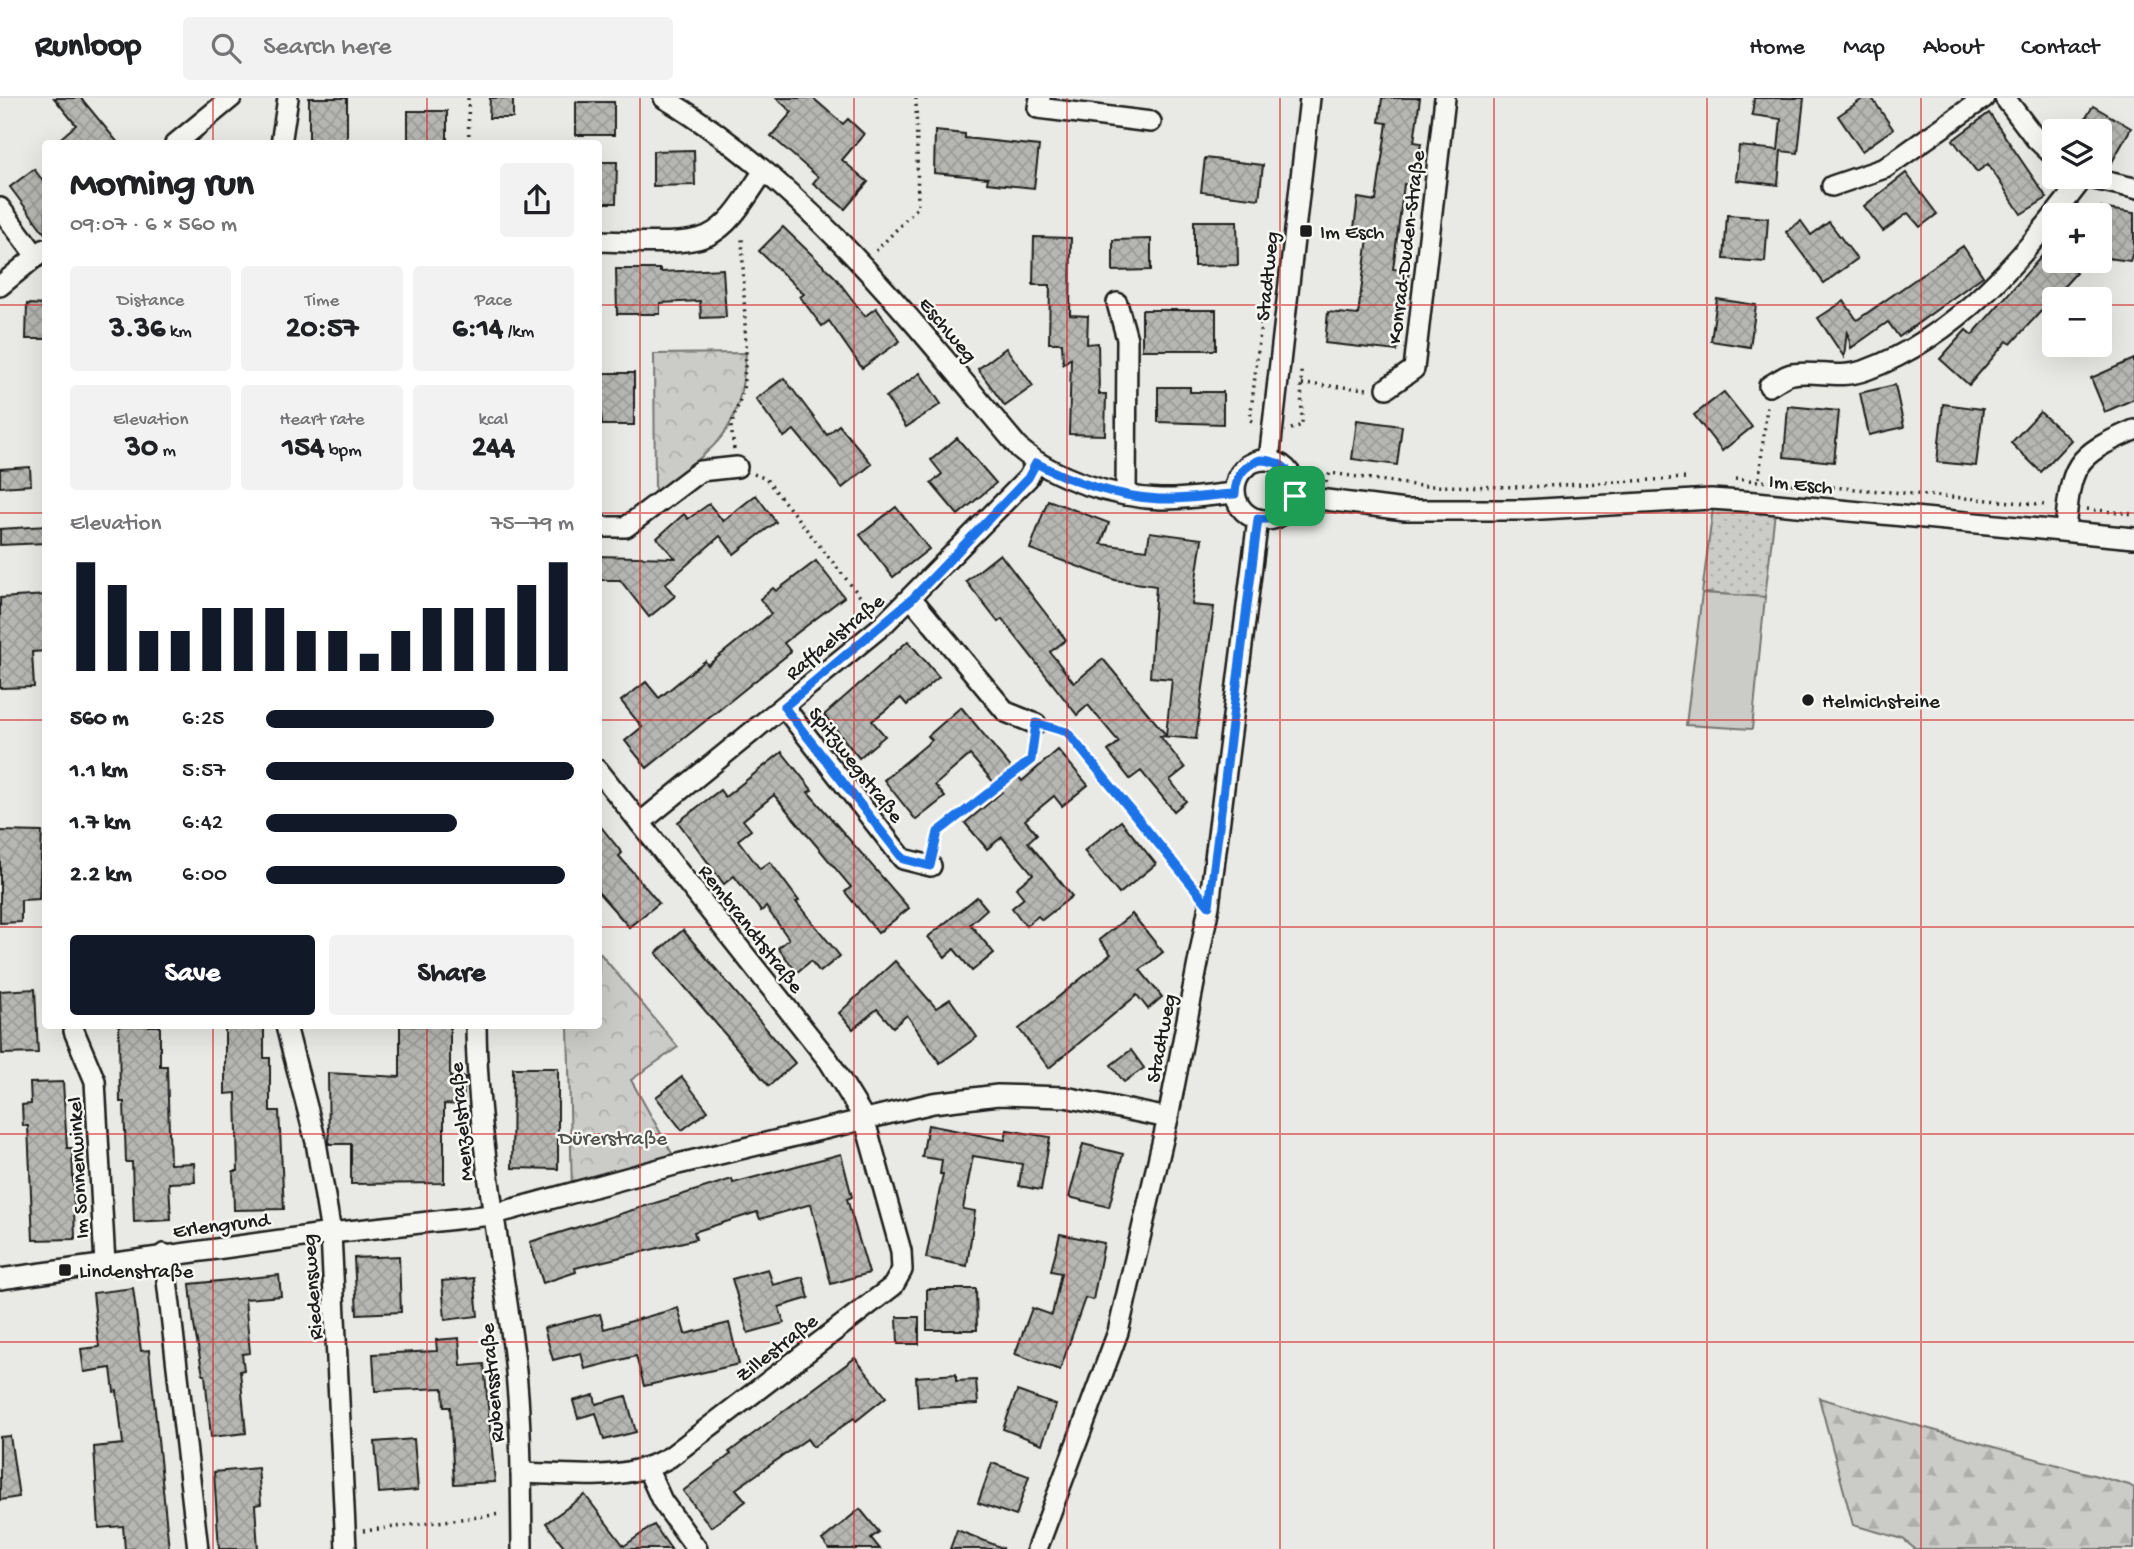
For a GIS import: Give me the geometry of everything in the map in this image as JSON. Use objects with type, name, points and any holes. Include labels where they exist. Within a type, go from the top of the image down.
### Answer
[{"type":"street","points":[[180,140],[231,98]]},
{"type":"street","points":[[282,140],[288,98]]},
{"type":"street","name":"Eschweg","points":[[664,98],[691,114],[764,172],[864,263],[1020,449],[1036,463],[1052,471],[1126,495],[1161,499],[1235,494]]},
{"type":"street","points":[[1040,98],[1038,108],[1151,122]]},
{"type":"street","name":"Stadtweg","points":[[1269,460],[1310,98]]},
{"type":"street","name":"Konrad-Duden-Straße","points":[[1387,388],[1414,369],[1445,98]]},
{"type":"street","points":[[1832,186],[1885,168],[1984,98]]},
{"type":"street","points":[[2005,98],[2042,145]]},
{"type":"street","points":[[602,241],[687,241],[708,236],[731,216],[764,172]]},
{"type":"street","points":[[2112,183],[2134,188]]},
{"type":"street","points":[[1769,386],[1791,374],[1848,376],[1899,358],[1941,332],[2004,273],[2074,189]]},
{"type":"street","points":[[0,208],[41,253],[0,286]]},
{"type":"street","points":[[1117,303],[1127,340],[1126,495]]},
{"type":"street","points":[[2065,530],[2070,485],[2081,458],[2103,443],[2134,429]]},
{"type":"street","points":[[1260,460],[1269,460],[1287,468],[1292,477],[1295,496],[1285,512],[1268,520],[1258,519],[1243,510],[1235,494],[1238,475],[1244,468],[1260,460]]},
{"type":"street","name":"Raffaelstraße","points":[[640,823],[884,625],[1028,478],[1036,463]]},
{"type":"street","points":[[602,527],[626,527],[700,471],[737,467]]},
{"type":"street","name":"Im Esch","points":[[1295,496],[1405,510],[1525,510],[1711,499],[2134,538]]},
{"type":"street","name":"Stadtweg","points":[[1037,1549],[1118,1332],[1168,1118],[1209,906],[1258,519]]},
{"type":"street","points":[[912,599],[1006,712],[1036,723]]},
{"type":"street","name":"Spitzwegstraße","points":[[784,707],[903,859],[930,866]]},
{"type":"street","name":"Rembrandtstraße","points":[[602,775],[829,1061],[864,1118]]},
{"type":"street","name":"Riedensweg","points":[[287,1029],[316,1142],[331,1233],[345,1541]]},
{"type":"street","name":"Menzelstraße","points":[[476,1029],[476,1063],[491,1215]]},
{"type":"street","name":"Im Sonnenwinkel","points":[[74,1031],[94,1080],[105,1264]]},
{"type":"street","points":[[491,1215],[864,1118],[933,1103],[998,1095],[1065,1097],[1168,1118]]},
{"type":"street","name":"Zillestraße","points":[[521,1473],[604,1475],[648,1470],[670,1457],[893,1286],[902,1270],[901,1251],[864,1118]]},
{"type":"street","name":"Erlengrund","points":[[0,1279],[164,1254],[491,1215]]},
{"type":"street","name":"Rubensstraße","points":[[491,1215],[514,1357],[521,1473],[522,1549]]},
{"type":"street","points":[[164,1254],[198,1549]]},
{"type":"street","points":[[648,1470],[662,1501],[697,1549]]},
{"type":"path","points":[[468,98],[469,140]]},
{"type":"path","points":[[864,263],[918,207],[916,98]]},
{"type":"path","points":[[731,216],[742,234],[746,353],[743,391],[730,426],[737,467],[766,479],[884,625]]},
{"type":"path","points":[[1302,384],[1360,390],[1387,388]]},
{"type":"path","points":[[1756,502],[1769,386]]},
{"type":"path","points":[[930,866],[938,832],[1031,760],[1036,723],[1067,732],[1209,906]]},
{"type":"path","points":[[345,1541],[478,1515],[521,1514]]},
{"type":"green space","points":[[746,353],[738,404],[722,436],[695,462],[655,492],[654,354]]},
{"type":"green space","points":[[1776,503],[1765,597],[1702,593],[1713,508]]},
{"type":"green space","points":[[1702,593],[1765,597],[1752,729],[1686,725]]},
{"type":"green space","name":"Dürerstraße","points":[[602,956],[678,1047],[631,1080],[678,1164],[572,1191],[568,1029],[602,1029]]},
{"type":"green space","points":[[1819,1398],[2129,1485],[2134,1488],[2134,1549],[1915,1549],[1903,1539],[1853,1525]]},
{"type":"building","points":[[54,98],[81,98],[116,140],[59,140],[76,125]]},
{"type":"building","points":[[309,98],[347,98],[347,140],[309,140]]},
{"type":"building","points":[[490,98],[513,98],[513,118],[489,118]]},
{"type":"building","points":[[776,98],[813,98],[843,124],[848,119],[864,134],[842,160],[868,182],[845,209],[813,183],[818,177],[771,136],[792,112]]},
{"type":"building","points":[[1382,98],[1420,98],[1414,142],[1421,143],[1415,186],[1404,184],[1393,269],[1409,271],[1397,351],[1325,343],[1328,312],[1358,315],[1368,238],[1353,236],[1358,198],[1376,201],[1387,123],[1379,122]]},
{"type":"building","points":[[1754,98],[1804,98],[1798,153],[1781,151],[1778,185],[1736,180],[1739,146],[1778,150],[1781,119],[1752,115]]},
{"type":"building","points":[[1864,98],[1872,98],[1893,129],[1862,151],[1838,116]]},
{"type":"building","points":[[576,102],[614,102],[614,135],[576,135]]},
{"type":"building","points":[[2093,106],[2131,128],[2112,162],[2112,119],[2085,119]]},
{"type":"building","points":[[408,111],[447,111],[447,140],[408,140]]},
{"type":"building","points":[[1989,113],[2047,198],[2021,214],[1988,164],[1977,172],[1953,140]]},
{"type":"building","points":[[935,131],[965,134],[965,138],[1039,146],[1034,188],[987,183],[988,178],[934,173]]},
{"type":"building","points":[[694,150],[695,185],[653,186],[653,151]]},
{"type":"building","points":[[1205,158],[1263,165],[1259,199],[1201,192]]},
{"type":"building","points":[[602,162],[617,162],[616,203],[602,203]]},
{"type":"building","points":[[34,169],[42,180],[42,230],[10,187]]},
{"type":"building","points":[[1906,173],[1937,214],[1920,227],[1908,213],[1883,231],[1864,206]]},
{"type":"building","points":[[2112,210],[2134,213],[2134,249],[2130,261],[2112,259]]},
{"type":"building","points":[[1727,215],[1768,218],[1765,262],[1724,259]]},
{"type":"building","points":[[1194,221],[1237,221],[1238,265],[1194,266]]},
{"type":"building","points":[[1801,221],[1811,235],[1829,222],[1857,259],[1824,283],[1786,232]]},
{"type":"building","points":[[783,227],[835,277],[865,316],[876,308],[900,341],[862,368],[829,321],[822,326],[800,297],[804,294],[759,251]]},
{"type":"building","points":[[1034,237],[1071,238],[1070,315],[1088,316],[1087,344],[1098,343],[1099,394],[1106,394],[1105,435],[1069,434],[1071,358],[1063,364],[1062,343],[1049,343],[1050,285],[1033,285]]},
{"type":"building","points":[[1151,239],[1151,270],[1113,271],[1113,240]]},
{"type":"building","points":[[1963,246],[1983,276],[1899,337],[1888,322],[1851,348],[1847,330],[1844,357],[1818,318],[1844,301],[1857,320]]},
{"type":"building","points":[[2042,256],[2042,273],[2076,273],[2063,287],[2042,287],[2042,310],[2011,344],[2007,341],[1969,385],[1940,359],[1966,330],[1972,335]]},
{"type":"building","points":[[616,269],[660,269],[660,272],[723,269],[726,317],[701,318],[700,301],[660,303],[660,314],[617,314]]},
{"type":"building","points":[[1717,299],[1756,305],[1750,347],[1711,341]]},
{"type":"building","points":[[27,304],[42,305],[42,339],[26,339]]},
{"type":"building","points":[[1142,310],[1216,310],[1216,350],[1142,350]]},
{"type":"building","points":[[1006,348],[1033,386],[1005,406],[978,369]]},
{"type":"building","points":[[2134,359],[2134,399],[2105,412],[2091,378]]},
{"type":"building","points":[[602,373],[634,373],[634,425],[602,425]]},
{"type":"building","points":[[920,373],[941,404],[906,427],[886,397]]},
{"type":"building","points":[[784,378],[827,435],[839,425],[872,464],[842,488],[794,430],[784,437],[756,399]]},
{"type":"building","points":[[1895,385],[1904,427],[1869,435],[1860,393]]},
{"type":"building","points":[[1158,387],[1190,387],[1190,392],[1223,392],[1223,424],[1158,422]]},
{"type":"building","points":[[1724,392],[1752,427],[1722,451],[1694,415]]},
{"type":"building","points":[[1943,404],[1983,409],[1976,466],[1937,462]]},
{"type":"building","points":[[1788,406],[1839,411],[1834,462],[1784,457]]},
{"type":"building","points":[[2040,412],[2071,440],[2041,472],[2011,443]]},
{"type":"building","points":[[1357,420],[1402,426],[1397,465],[1352,459]]},
{"type":"building","points":[[957,438],[996,483],[958,515],[931,483],[942,474],[931,460]]},
{"type":"building","points":[[30,467],[31,485],[0,487],[0,469]]},
{"type":"building","points":[[756,495],[776,522],[734,554],[720,536],[665,584],[675,596],[649,617],[620,580],[602,580],[602,556],[675,558],[657,538],[684,514],[688,519],[709,504],[723,521]]},
{"type":"building","points":[[1048,500],[1109,523],[1101,544],[1147,550],[1150,532],[1202,539],[1192,605],[1214,607],[1196,739],[1160,736],[1185,768],[1170,780],[1186,801],[1174,811],[1141,771],[1130,779],[1108,751],[1119,742],[1088,705],[1077,715],[1002,619],[998,622],[966,581],[1000,554],[1066,640],[1050,652],[1074,683],[1103,659],[1166,735],[1172,679],[1150,677],[1156,586],[1115,580],[1030,549]]},
{"type":"building","points":[[896,507],[929,549],[893,577],[860,535]]},
{"type":"building","points":[[42,526],[42,543],[0,545],[0,529]]},
{"type":"building","points":[[816,561],[844,597],[784,643],[791,652],[647,768],[625,741],[642,727],[621,701],[646,682],[659,698],[705,661],[708,665],[771,614],[760,599],[773,588],[776,591]]},
{"type":"building","points":[[42,595],[42,651],[32,652],[34,687],[0,688],[0,598]]},
{"type":"building","points":[[908,641],[939,677],[907,705],[901,698],[872,721],[885,736],[859,758],[824,715]]},
{"type":"building","points":[[961,707],[1022,781],[1058,750],[1088,785],[1062,806],[1054,796],[1025,820],[1037,834],[1028,842],[1072,896],[1042,920],[1038,916],[1026,926],[1012,908],[1024,898],[1016,888],[1033,874],[1002,837],[987,849],[965,823],[1002,792],[970,755],[935,785],[945,797],[916,820],[884,780],[932,740],[928,736]]},
{"type":"building","points":[[782,752],[812,790],[808,792],[909,908],[878,933],[845,892],[851,887],[774,795],[743,820],[751,830],[738,840],[760,869],[770,862],[799,901],[796,902],[840,956],[820,972],[811,961],[797,972],[778,948],[789,939],[766,907],[761,911],[734,876],[724,884],[678,822],[720,790],[725,797]]},
{"type":"building","points":[[1121,821],[1156,864],[1119,894],[1084,851]]},
{"type":"building","points":[[602,828],[622,853],[619,856],[659,903],[629,927],[602,897]]},
{"type":"building","points":[[0,831],[42,832],[39,899],[21,900],[21,922],[0,923]]},
{"type":"building","points":[[977,897],[987,909],[970,924],[994,953],[972,971],[954,949],[945,957],[928,937]]},
{"type":"building","points":[[1132,914],[1163,952],[1140,970],[1162,997],[1148,1009],[1137,995],[1049,1068],[1019,1029],[1111,954],[1099,940]]},
{"type":"building","points":[[683,930],[795,1063],[769,1086],[656,953]]},
{"type":"building","points":[[895,961],[936,1008],[950,999],[977,1037],[940,1063],[907,1015],[893,1027],[877,1009],[853,1029],[839,1013]]},
{"type":"building","points":[[35,989],[38,1053],[2,1054],[0,991]]},
{"type":"building","points":[[119,1029],[160,1029],[160,1066],[167,1066],[170,1164],[194,1163],[195,1182],[169,1183],[171,1220],[134,1222],[132,1162],[126,1162],[124,1102],[120,1102]]},
{"type":"building","points":[[225,1029],[264,1029],[264,1058],[270,1058],[270,1111],[279,1111],[284,1209],[234,1210],[233,1171],[238,1171],[236,1093],[225,1094]]},
{"type":"building","points":[[400,1029],[450,1029],[450,1077],[465,1077],[463,1105],[444,1104],[444,1183],[351,1184],[351,1144],[329,1144],[328,1073],[400,1077]]},
{"type":"building","points":[[1131,1050],[1144,1068],[1124,1082],[1111,1065]]},
{"type":"building","points":[[513,1068],[558,1068],[558,1169],[512,1168]]},
{"type":"building","points":[[682,1077],[708,1111],[682,1130],[656,1097]]},
{"type":"building","points":[[63,1082],[67,1148],[72,1148],[75,1239],[33,1240],[28,1126],[23,1126],[22,1105],[31,1104],[30,1083]]},
{"type":"building","points":[[928,1125],[1005,1140],[1007,1130],[1050,1137],[1041,1190],[1019,1186],[1022,1164],[973,1156],[963,1209],[975,1211],[967,1266],[926,1258],[943,1174],[940,1174],[942,1160],[922,1157]]},
{"type":"building","points":[[1083,1144],[1123,1154],[1109,1207],[1069,1197]]},
{"type":"building","points":[[841,1154],[852,1197],[847,1199],[869,1273],[831,1284],[811,1204],[760,1219],[757,1212],[694,1232],[696,1239],[575,1268],[576,1272],[543,1283],[530,1242],[732,1179],[733,1183]]},
{"type":"building","points":[[1060,1234],[1104,1243],[1093,1300],[1085,1298],[1060,1370],[1015,1354],[1032,1308],[1052,1315],[1061,1273],[1051,1271]]},
{"type":"building","points":[[399,1256],[401,1312],[357,1314],[354,1258]]},
{"type":"building","points":[[768,1269],[773,1285],[803,1277],[809,1298],[779,1307],[784,1323],[748,1333],[732,1279]]},
{"type":"building","points":[[279,1275],[281,1296],[245,1299],[250,1353],[242,1354],[244,1370],[240,1371],[246,1433],[211,1437],[205,1375],[194,1325],[190,1284]]},
{"type":"building","points":[[474,1278],[478,1316],[445,1320],[442,1281]]},
{"type":"building","points":[[133,1288],[141,1351],[149,1350],[169,1549],[125,1549],[123,1526],[99,1528],[94,1447],[123,1444],[117,1391],[114,1392],[111,1368],[84,1372],[81,1349],[99,1347],[93,1293]]},
{"type":"building","points":[[927,1289],[976,1289],[977,1330],[927,1330]]},
{"type":"building","points":[[678,1308],[685,1334],[729,1323],[739,1364],[644,1386],[636,1356],[585,1369],[581,1353],[553,1360],[544,1328],[600,1314],[604,1329]]},
{"type":"building","points":[[897,1317],[919,1317],[919,1344],[898,1344]]},
{"type":"building","points":[[459,1338],[461,1366],[484,1364],[495,1482],[454,1484],[450,1407],[444,1407],[443,1388],[375,1391],[373,1354],[437,1351],[436,1340]]},
{"type":"building","points":[[855,1358],[886,1397],[856,1421],[854,1418],[813,1447],[807,1439],[736,1489],[746,1501],[711,1527],[683,1491],[731,1454],[729,1452]]},
{"type":"building","points":[[956,1374],[956,1381],[976,1380],[978,1404],[918,1407],[916,1377]]},
{"type":"building","points":[[1017,1391],[1056,1405],[1042,1444],[1003,1429]]},
{"type":"building","points":[[594,1395],[596,1404],[626,1396],[636,1432],[604,1440],[596,1413],[578,1418],[573,1401]]},
{"type":"building","points":[[10,1436],[19,1497],[0,1500],[0,1437]]},
{"type":"building","points":[[414,1439],[418,1490],[379,1493],[375,1442]]},
{"type":"building","points":[[992,1463],[1029,1476],[1016,1516],[978,1503]]},
{"type":"building","points":[[258,1468],[261,1504],[255,1505],[258,1549],[219,1549],[214,1472]]},
{"type":"building","points":[[585,1495],[624,1546],[654,1525],[671,1549],[566,1549],[546,1523]]},
{"type":"building","points":[[860,1509],[879,1532],[871,1538],[880,1549],[829,1549],[822,1540]]},
{"type":"building","points":[[957,1530],[1003,1548],[950,1549]]},
{"type":"place","name":"Im Esch","points":[[1306,231]]},
{"type":"place","name":"Helmichsteine","points":[[1808,700]]},
{"type":"place","name":"Lindenstraße","points":[[65,1270]]},
{"type":"route","points":[[1260,460],[1269,460],[1287,468],[1295,486],[1295,496],[1285,512],[1277,517],[1258,519],[1209,906],[1067,732],[1036,723],[1031,760],[938,832],[930,866],[903,859],[784,707],[912,599],[1028,478],[1036,463],[1052,471],[1126,495],[1161,499],[1235,494],[1238,475],[1244,468],[1260,460]]}]
